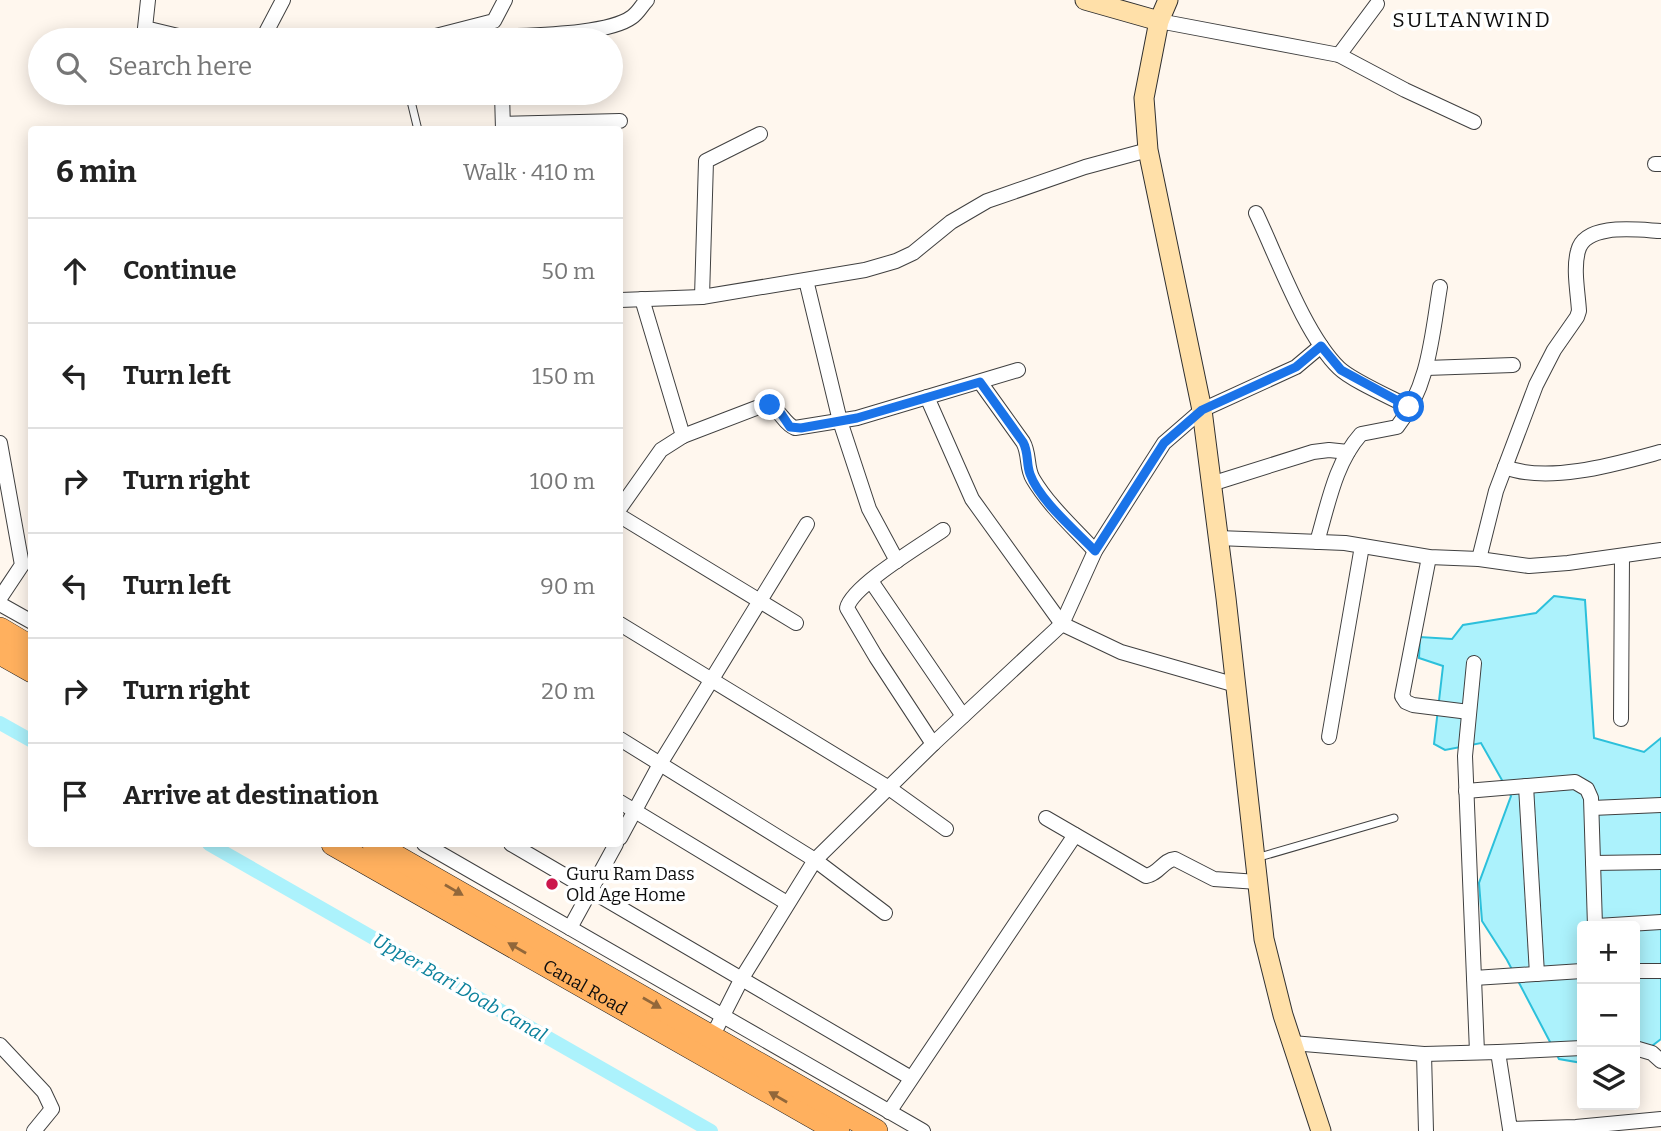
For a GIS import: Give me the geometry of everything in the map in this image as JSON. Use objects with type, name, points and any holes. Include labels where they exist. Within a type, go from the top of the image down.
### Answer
[{"type":"main road","points":[[0,629],[28,646]]},
{"type":"main road","points":[[0,653],[28,669]]},
{"type":"main road","name":"Canal Road","points":[[338,847],[838,1131]]},
{"type":"main road","name":"Canal Road","points":[[379,847],[876,1131]]},
{"type":"street","points":[[148,0],[150,28]]},
{"type":"street","points":[[268,28],[283,0]]},
{"type":"street","points":[[496,28],[494,21],[505,0]]},
{"type":"street","points":[[598,28],[632,17],[646,0]]},
{"type":"street","points":[[1085,0],[1159,22],[1339,55],[1474,122]]},
{"type":"street","points":[[1168,0],[1159,22],[1144,98],[1148,150],[1202,410],[1264,939],[1283,1014],[1321,1131]]},
{"type":"street","points":[[1339,55],[1377,4]]},
{"type":"street","points":[[459,28],[494,21]]},
{"type":"street","points":[[502,105],[503,126]]},
{"type":"street","points":[[522,126],[620,121]]},
{"type":"street","points":[[702,297],[706,161],[760,134]]},
{"type":"street","points":[[623,300],[702,297],[865,270],[896,261],[925,244],[960,216],[987,201],[1085,167],[1148,150]]},
{"type":"street","points":[[1256,213],[1321,346],[1341,370],[1409,407]]},
{"type":"street","points":[[1479,559],[1496,491],[1536,385],[1579,311],[1577,260],[1581,243],[1598,232],[1622,229],[1661,231]]},
{"type":"street","points":[[806,280],[840,421],[869,509],[897,561]]},
{"type":"street","points":[[1317,542],[1340,466],[1348,452],[1361,433],[1397,427],[1417,394],[1426,368],[1440,287]]},
{"type":"street","points":[[642,299],[683,436]]},
{"type":"street","points":[[712,1037],[742,978],[815,859],[1062,624],[1095,551],[1164,443],[1202,410],[1296,367],[1321,346]]},
{"type":"street","points":[[1426,368],[1513,365]]},
{"type":"street","points":[[623,504],[660,450],[683,436],[764,405],[775,408],[790,427],[795,428],[840,421],[1018,370]]},
{"type":"street","points":[[980,382],[1028,450],[1031,476],[1046,499],[1095,551]]},
{"type":"street","points":[[927,397],[972,499],[1062,624],[1121,652],[1236,685]]},
{"type":"street","points":[[0,443],[22,565],[0,598]]},
{"type":"street","points":[[1211,484],[1313,452],[1348,452]]},
{"type":"street","points":[[1506,467],[1527,474],[1563,472],[1609,466],[1660,452]]},
{"type":"street","points":[[623,518],[796,623]]},
{"type":"street","points":[[623,833],[660,764],[807,524]]},
{"type":"street","points":[[933,744],[849,614],[849,601],[897,561],[943,530]]},
{"type":"street","points":[[1218,538],[1362,546],[1429,557],[1479,559],[1529,566],[1661,550]]},
{"type":"street","points":[[1329,737],[1362,546]]},
{"type":"street","points":[[1621,719],[1622,556]]},
{"type":"street","points":[[1429,557],[1402,696],[1406,702],[1413,705],[1469,712]]},
{"type":"street","points":[[871,581],[963,716]]},
{"type":"street","points":[[0,604],[28,620]]},
{"type":"street","points":[[623,626],[889,788],[946,829]]},
{"type":"street","points":[[1474,663],[1465,756],[1477,1052]]},
{"type":"street","points":[[623,741],[815,859],[885,913]]},
{"type":"street","points":[[1466,791],[1575,782],[1587,789],[1592,808],[1596,921]]},
{"type":"street","points":[[1526,786],[1537,974]]},
{"type":"street","points":[[623,804],[787,903]]},
{"type":"street","points":[[1592,808],[1661,805]]},
{"type":"street","points":[[1046,818],[1146,876],[1157,873],[1166,862],[1175,859],[1214,879],[1258,881]]},
{"type":"street","points":[[889,1112],[1075,835]]},
{"type":"street","points":[[410,864],[421,847]]},
{"type":"street","points":[[428,847],[923,1131]]},
{"type":"street","points":[[516,847],[911,1078]]},
{"type":"street","points":[[570,928],[614,847]]},
{"type":"street","points":[[1593,863],[1661,862]]},
{"type":"street","points":[[1640,923],[1661,922]]},
{"type":"street","points":[[1474,978],[1577,971]]},
{"type":"street","points":[[1640,971],[1661,971]]},
{"type":"street","points":[[1292,1043],[1424,1054],[1577,1048]]},
{"type":"street","points":[[0,1045],[44,1092],[52,1109],[34,1131]]},
{"type":"street","points":[[1640,1049],[1652,1053],[1661,1061]]},
{"type":"street","points":[[1498,1052],[1510,1130],[1576,1129],[1661,1121]]},
{"type":"street","points":[[1424,1054],[1426,1131]]},
{"type":"lane","points":[[412,105],[417,126]]},
{"type":"lane","points":[[1255,858],[1394,818]]},
{"type":"water","points":[[1554,596],[1585,600],[1594,738],[1644,752],[1661,738],[1661,1039],[1640,1055],[1640,921],[1577,921],[1577,1062],[1559,1059],[1507,960],[1482,921],[1479,883],[1511,796],[1481,743],[1445,750],[1434,744],[1443,666],[1419,658],[1420,637],[1452,639],[1463,625],[1536,613]]},
{"type":"waterway","name":"Upper Bari Doab Canal","points":[[0,723],[28,739]]},
{"type":"waterway","name":"Upper Bari Doab Canal","points":[[214,847],[711,1131]]},
{"type":"place","name":"Guru Ram Dass Old Age Home","points":[[552,884]]},
{"type":"district","name":"SULTANWIND","points":[[1472,20]]},
{"type":"route","points":[[770,405],[780,412],[790,427],[801,428],[857,418],[980,382],[1028,450],[1031,476],[1046,499],[1095,551],[1164,443],[1202,410],[1296,367],[1321,346],[1341,370],[1409,407]]}]
